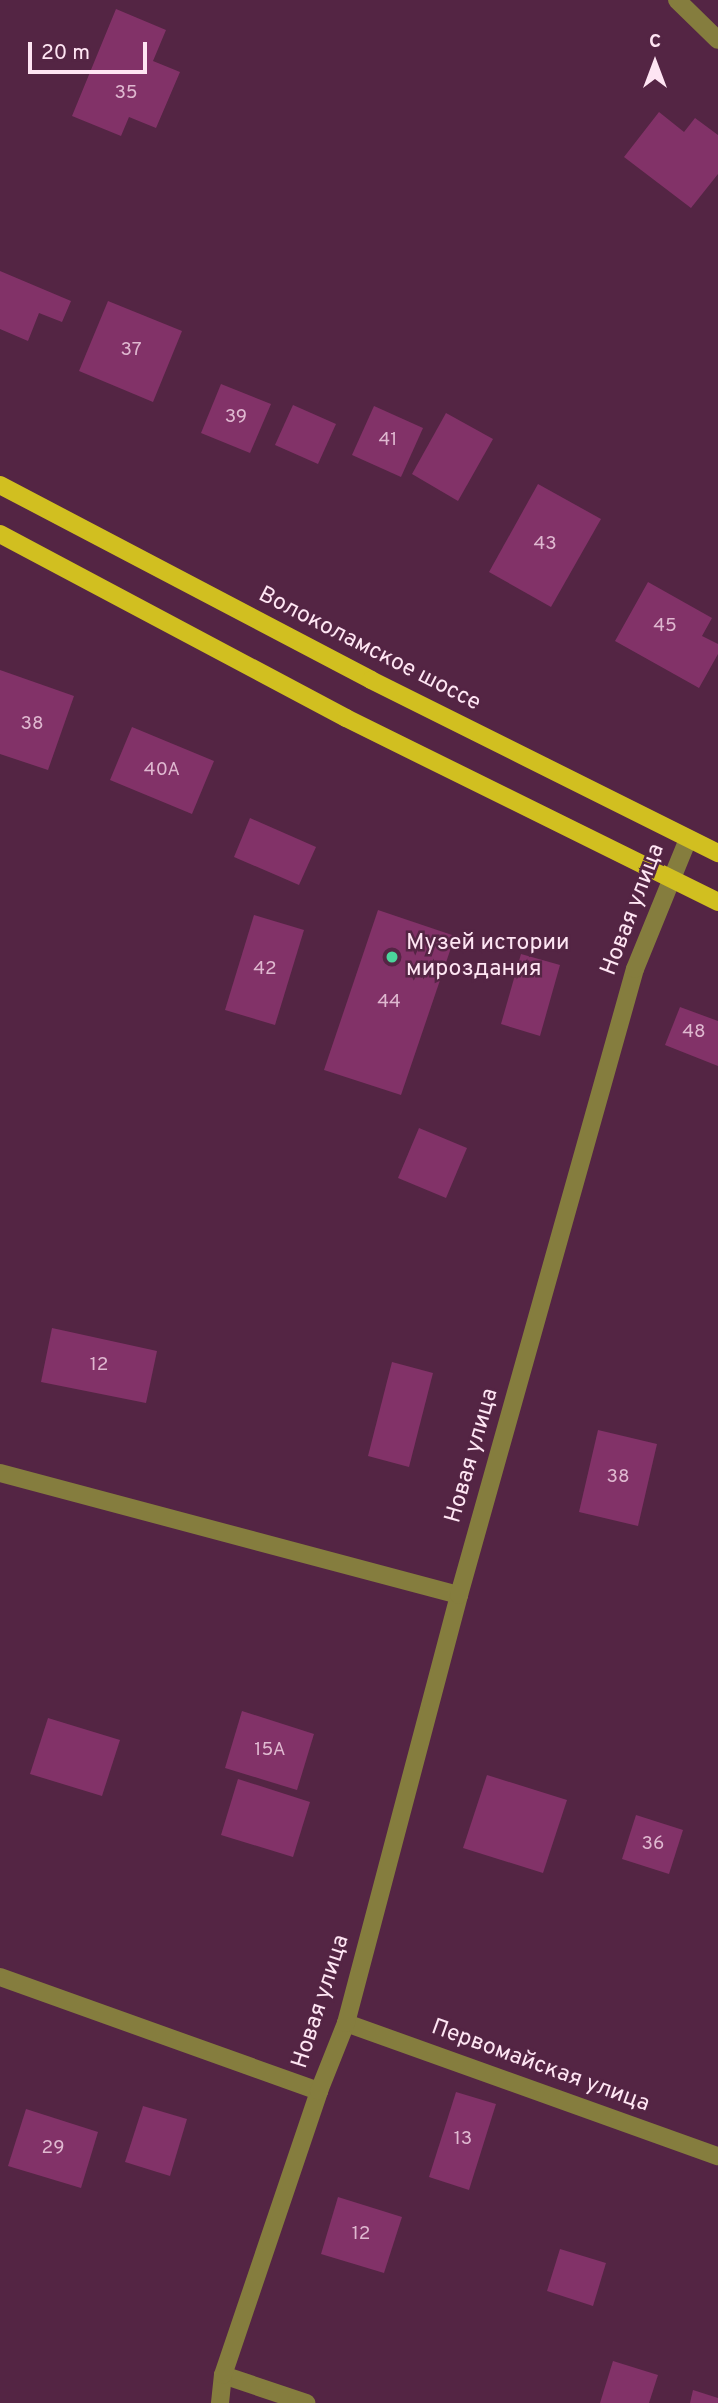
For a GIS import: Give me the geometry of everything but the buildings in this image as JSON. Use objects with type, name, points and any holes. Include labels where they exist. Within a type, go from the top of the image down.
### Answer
[{"type":"main road","name":"Волоколамское шоссе","points":[[0,485],[370,680],[718,853]]},
{"type":"main road","points":[[0,534],[346,718],[718,902]]},
{"type":"street","points":[[677,0],[718,40]]},
{"type":"street","name":"Новая улица","points":[[220,2403],[223,2375],[319,2091],[346,2023],[459,1595],[635,969],[688,839]]},
{"type":"street","points":[[0,1473],[459,1595]]},
{"type":"street","name":"Новая улица","points":[[0,1977],[319,2091]]},
{"type":"street","name":"Первомайская улица","points":[[346,2023],[718,2156]]},
{"type":"street","points":[[223,2375],[306,2403]]},
{"type":"place","name":"Музей истории мироздания","points":[[392,957]]}]
